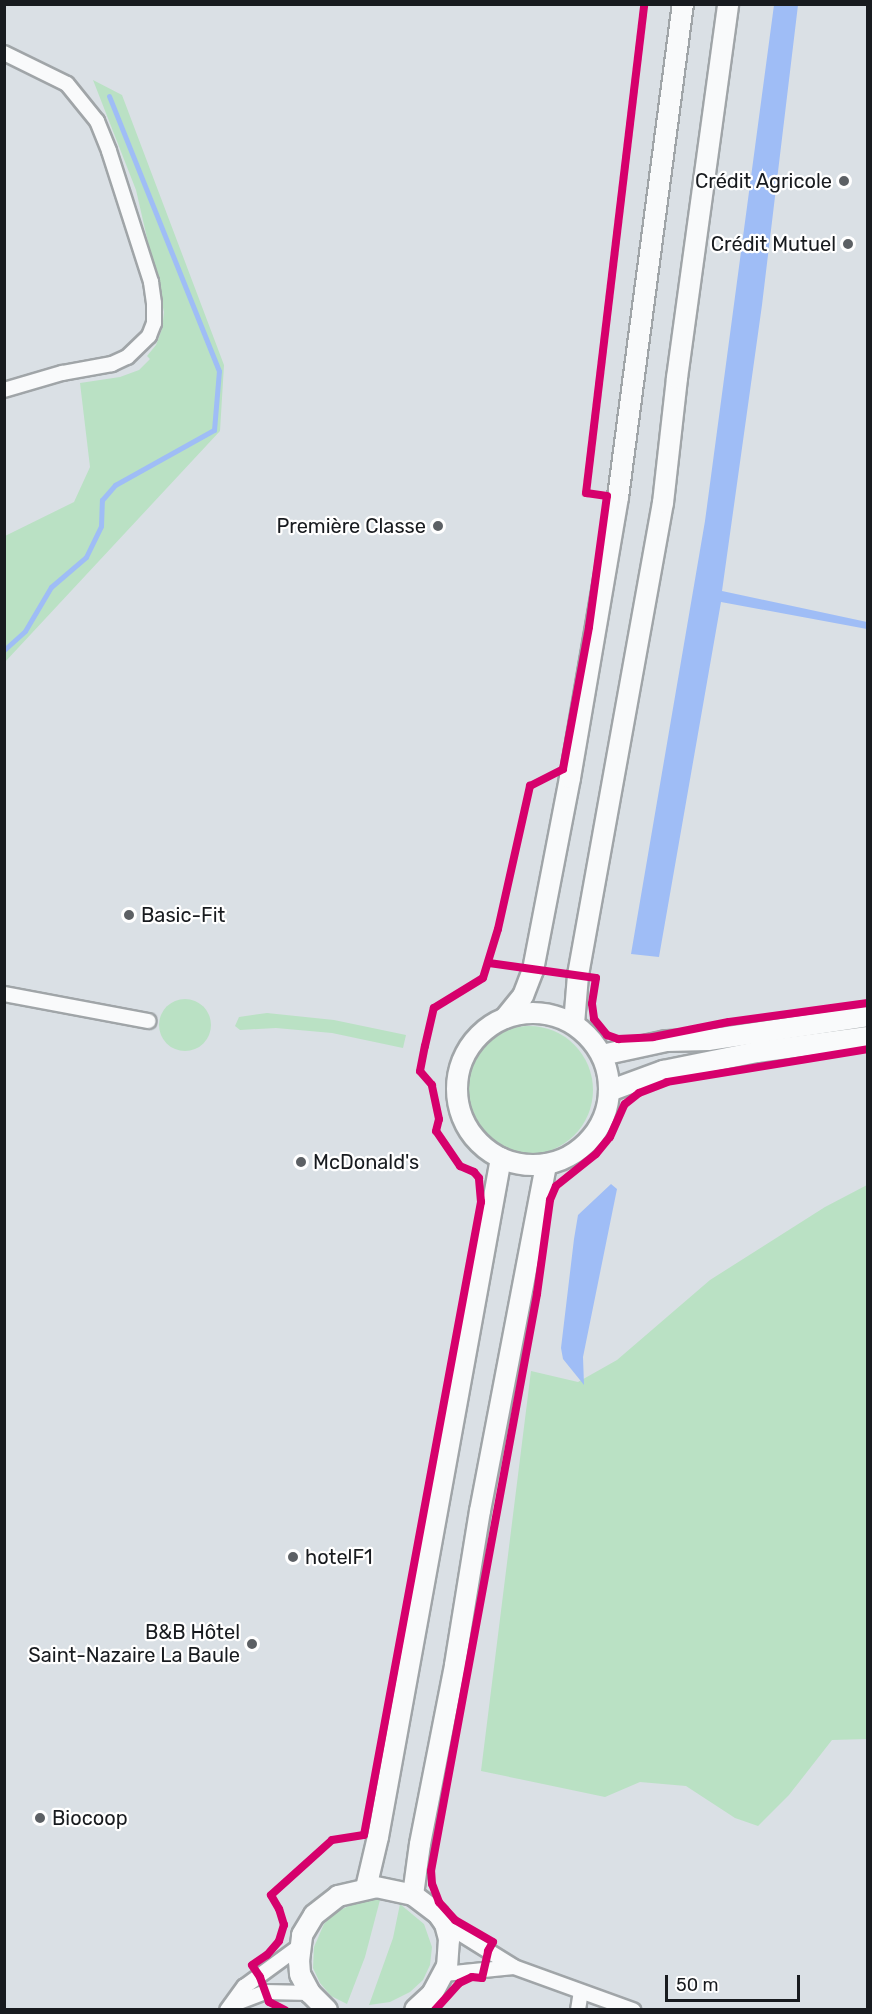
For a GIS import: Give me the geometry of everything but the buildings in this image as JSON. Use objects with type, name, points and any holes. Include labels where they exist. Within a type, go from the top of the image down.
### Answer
[{"type":"main road","points":[[505,1017],[523,996],[533,970],[570,778],[618,497],[683,4]]},
{"type":"main road","points":[[574,1024],[578,975],[663,503],[728,4]]},
{"type":"main road","points":[[526,1012],[547,1014],[574,1024],[590,1038],[602,1055],[608,1072],[609,1091],[606,1112],[590,1138],[566,1158],[546,1164],[523,1165],[501,1158],[483,1147],[467,1128],[457,1101],[456,1084],[459,1067],[471,1044],[489,1026],[505,1017],[526,1012]]},
{"type":"main road","points":[[602,1055],[666,1041],[708,1040],[867,1016]]},
{"type":"main road","points":[[609,1091],[663,1071],[757,1052],[867,1037]]},
{"type":"main road","points":[[366,1888],[378,1837],[501,1158]]},
{"type":"main road","points":[[413,1895],[420,1844],[455,1665],[480,1510],[546,1164]]},
{"type":"main road","points":[[327,2010],[310,1993],[300,1974],[300,1946],[308,1923],[323,1906],[338,1896],[366,1888],[392,1888],[413,1895],[438,1914],[445,1924],[449,1952],[444,1974],[419,2008]]},
{"type":"street","points":[[4,53],[67,84],[97,121],[109,151],[151,282],[154,323],[149,336],[127,357],[112,364],[62,374],[4,390]]},
{"type":"street","points":[[4,994],[148,1021]]},
{"type":"street","points":[[445,1924],[514,1967],[633,2010]]},
{"type":"street","points":[[228,2008],[244,1987],[300,1946]]},
{"type":"street","points":[[444,1974],[514,1967]]},
{"type":"street","points":[[228,2008],[265,1992],[310,1993]]},
{"type":"street","points":[[578,2010],[581,1992]]},
{"type":"green space","points":[[93,80],[122,95],[224,365],[220,431],[5,662],[5,536],[74,502],[90,467],[80,383],[120,377],[139,370],[150,359],[147,356],[156,345],[162,329],[164,312],[136,190]]},
{"type":"green space","points":[[185,999],[195,1001],[203,1007],[209,1015],[211,1025],[209,1035],[203,1043],[195,1049],[185,1051],[175,1049],[167,1043],[161,1035],[159,1025],[161,1015],[167,1007],[175,1001]]},
{"type":"green space","points":[[267,1013],[334,1020],[406,1035],[403,1048],[332,1033],[276,1028],[240,1030],[235,1026],[239,1017]]},
{"type":"green space","points":[[529,1026],[553,1031],[574,1045],[588,1066],[593,1090],[588,1114],[574,1135],[553,1149],[529,1154],[505,1149],[484,1135],[470,1114],[465,1090],[470,1066],[484,1045],[505,1031]]},
{"type":"green space","points":[[867,1185],[867,1739],[832,1740],[789,1795],[758,1826],[735,1818],[686,1786],[640,1782],[605,1797],[481,1771],[531,1371],[578,1382],[617,1360],[710,1280],[825,1207]]},
{"type":"green space","points":[[380,1900],[365,1957],[347,2004],[331,1996],[320,1983],[313,1968],[314,1947],[324,1924],[336,1912],[353,1904]]},
{"type":"green space","points":[[400,1904],[424,1924],[432,1947],[430,1965],[423,1980],[410,1992],[390,2002],[369,2005],[393,1938]]},
{"type":"water","points":[[774,5],[798,5],[762,305],[722,591],[867,622],[867,629],[721,602],[659,957],[631,954],[705,521]]},
{"type":"water","points":[[611,1184],[617,1189],[583,1357],[584,1385],[563,1359],[561,1348],[574,1239],[578,1215]]},
{"type":"waterway","points":[[4,650],[25,631],[51,587],[86,557],[101,526],[102,500],[115,485],[214,430],[219,371],[109,96]]},
{"type":"cycle path","points":[[285,2010],[269,2002],[260,1977],[252,1965],[267,1955],[279,1941],[284,1925],[271,1895],[332,1840],[364,1835],[481,1202],[479,1178],[474,1172],[460,1166],[436,1131],[439,1119],[432,1085],[420,1071],[425,1046],[434,1008],[483,978],[498,929],[530,786],[563,769],[589,627],[607,496],[586,493],[644,4]]},
{"type":"cycle path","points":[[489,963],[596,978],[592,1004],[594,1019],[607,1035],[618,1039],[653,1037],[729,1022],[868,1003]]},
{"type":"cycle path","points":[[435,2010],[459,1983],[472,1977],[482,1978],[488,1951],[493,1942],[455,1920],[439,1902],[432,1884],[431,1871],[537,1294],[550,1200],[556,1186],[596,1154],[610,1137],[625,1104],[639,1093],[667,1082],[868,1049]]},
{"type":"place","name":"Crédit Agricole","points":[[844,181]]},
{"type":"place","name":"Crédit Mutuel","points":[[848,244]]},
{"type":"place","name":"Première Classe","points":[[438,526]]},
{"type":"place","name":"Basic-Fit","points":[[129,915]]},
{"type":"place","name":"McDonald's","points":[[301,1162]]},
{"type":"place","name":"hotelF1","points":[[293,1557]]},
{"type":"place","name":"B&B Hôtel Saint-Nazaire La Baule","points":[[252,1644]]},
{"type":"place","name":"Biocoop","points":[[40,1818]]}]
